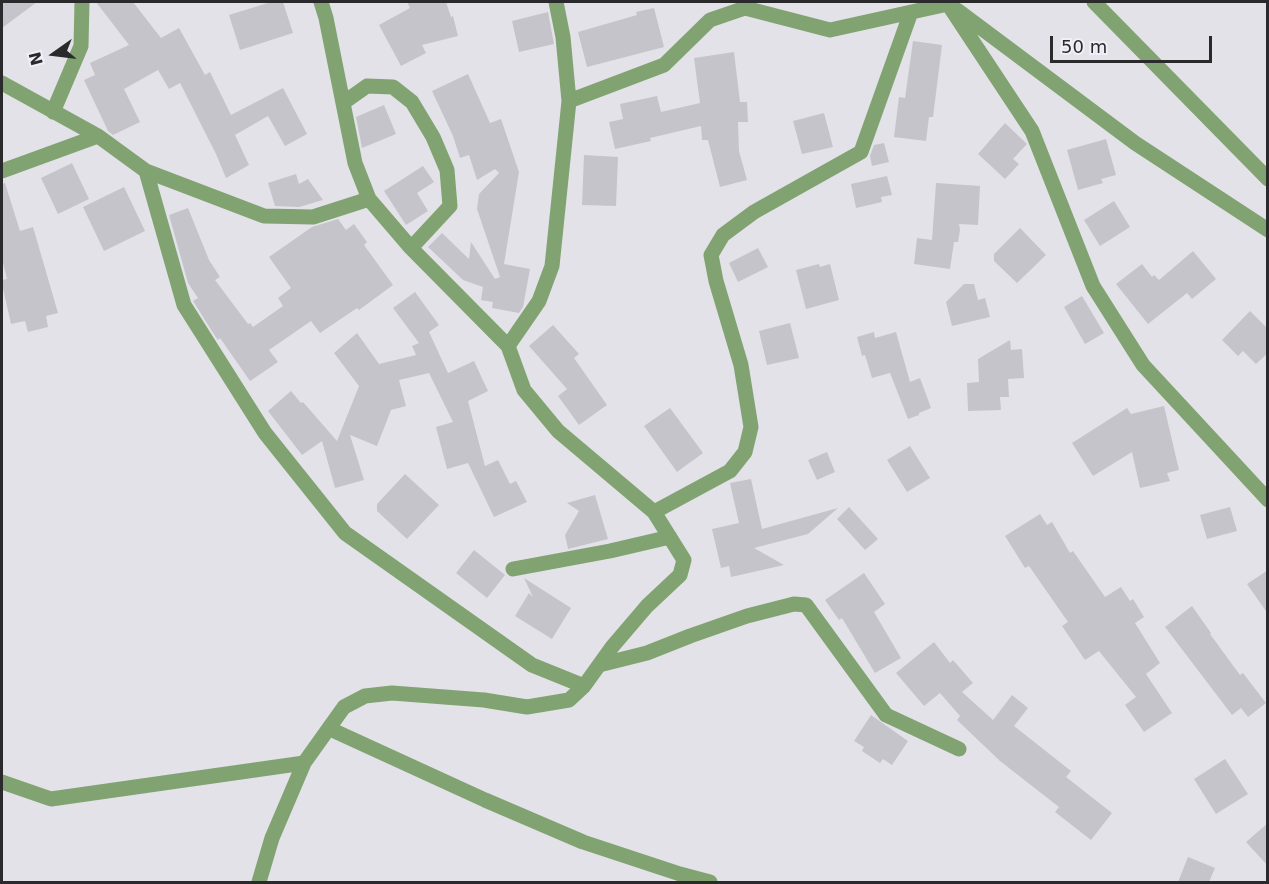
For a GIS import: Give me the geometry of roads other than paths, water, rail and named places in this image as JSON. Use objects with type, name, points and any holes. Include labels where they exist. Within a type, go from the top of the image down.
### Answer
[{"type":"street","points":[[53,112],[81,46],[82,2]]},
{"type":"street","points":[[259,882],[272,838],[304,763],[344,707],[365,696],[392,693],[484,700],[527,707],[569,700],[584,686],[599,664],[647,606],[680,575],[684,560],[654,512],[558,431],[525,390],[508,346],[411,248],[369,199],[355,163],[321,2]]},
{"type":"street","points":[[508,346],[539,301],[552,266],[569,101],[563,37],[556,2]]},
{"type":"street","points":[[1094,2],[1268,179]]},
{"type":"street","points":[[569,101],[664,65],[710,20],[745,8],[830,30],[947,3]]},
{"type":"street","points":[[947,3],[1135,143],[1268,230]]},
{"type":"street","points":[[947,3],[1032,131],[1093,286],[1143,365],[1268,500]]},
{"type":"street","points":[[654,512],[729,471],[745,452],[751,427],[741,364],[716,281],[711,255],[723,234],[754,212],[861,152],[911,12]]},
{"type":"street","points":[[2,83],[98,136],[146,171],[264,216],[313,217],[369,199]]},
{"type":"street","points":[[343,103],[367,86],[393,87],[412,102],[433,137],[447,170],[450,206],[411,248]]},
{"type":"street","points":[[2,171],[98,136]]},
{"type":"street","points":[[146,171],[184,305],[265,433],[345,533],[532,665],[584,686]]},
{"type":"street","points":[[513,568],[610,551],[670,537]]},
{"type":"street","points":[[599,664],[648,653],[747,616],[794,604],[806,605],[886,715],[959,749]]},
{"type":"street","points":[[330,729],[485,800],[584,842],[675,878],[710,882]]},
{"type":"street","points":[[2,782],[51,799],[304,763]]}]
